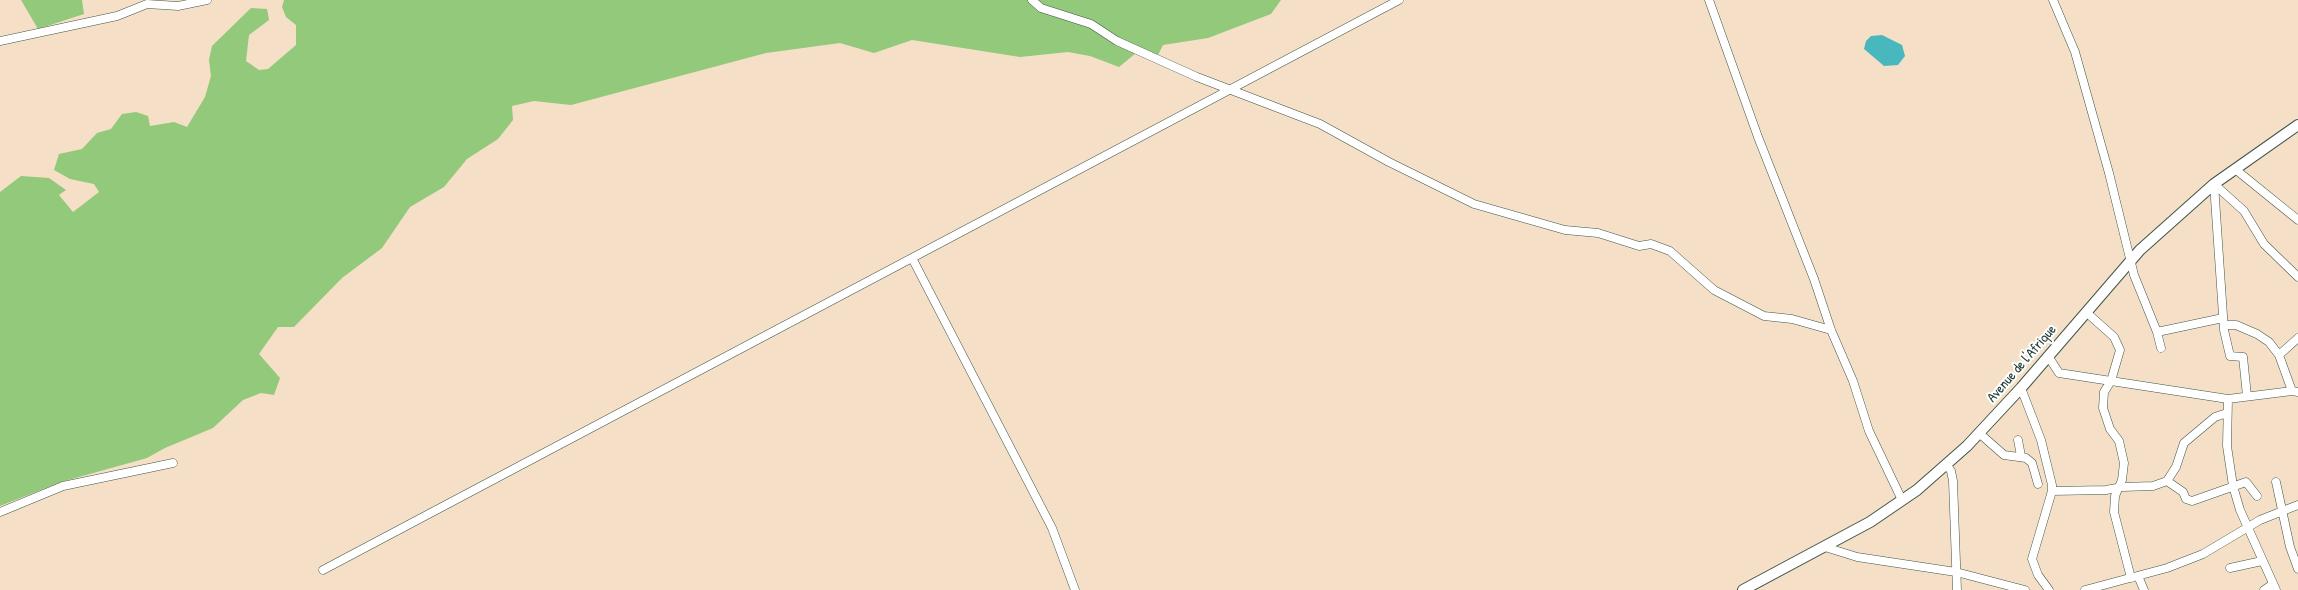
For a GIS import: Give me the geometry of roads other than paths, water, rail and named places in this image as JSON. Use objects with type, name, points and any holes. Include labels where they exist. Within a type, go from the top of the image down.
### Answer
[{"type":"main road","name":"Avenue de l'Afrique","points":[[1743,590],[1870,522],[1902,500],[1946,464],[1979,433],[2021,388],[2132,259],[2183,209],[2214,184],[2298,125]]},
{"type":"street","points":[[0,41],[117,16],[147,4],[178,6],[207,0]]},
{"type":"street","points":[[1032,0],[1041,8],[1091,24],[1118,40],[1197,77],[1320,124],[1474,204],[1565,230],[1598,233],[1639,246],[1651,244],[1670,251],[1714,290],[1764,316],[1792,319],[1830,330]]},
{"type":"street","points":[[323,570],[1398,0]]},
{"type":"street","points":[[1709,0],[1758,137],[1814,279],[1830,330],[1853,381],[1869,431],[1902,500]]},
{"type":"street","points":[[2053,0],[2075,52],[2141,296],[2162,348]]},
{"type":"street","points":[[2235,169],[2297,216]]},
{"type":"street","points":[[2214,184],[2244,211],[2264,244],[2298,277]]},
{"type":"street","points":[[2214,184],[2223,322],[2230,356],[2243,357],[2247,396]]},
{"type":"street","points":[[912,258],[1052,528],[1075,590]]},
{"type":"street","points":[[2086,312],[2117,342],[2120,355],[2111,381],[2104,392],[2103,408],[2105,419],[2121,449],[2124,470],[2117,488],[2114,512],[2134,577],[2144,590]]},
{"type":"street","points":[[2048,356],[2059,373],[2228,399],[2295,392],[2279,355],[2269,342],[2257,334],[2223,322],[2157,332]]},
{"type":"street","points":[[2279,355],[2298,338]]},
{"type":"street","points":[[2021,388],[2042,440],[2052,491],[2032,559],[2038,575],[2049,590]]},
{"type":"street","points":[[2228,399],[2227,446],[2233,486],[2248,527],[2274,587],[2264,590]]},
{"type":"street","points":[[2052,491],[2086,492],[2154,486],[2167,481],[2176,467],[2184,443],[2215,417],[2227,413]]},
{"type":"street","points":[[1979,433],[2004,455],[2021,456],[2032,463],[2038,484]]},
{"type":"street","points":[[2018,440],[2021,456]]},
{"type":"street","points":[[0,512],[64,486],[173,463]]},
{"type":"street","points":[[1946,464],[1951,471],[1954,481],[1957,590]]},
{"type":"street","points":[[2167,481],[2183,492],[2186,499],[2192,501],[2246,482],[2257,496]]},
{"type":"street","points":[[2276,482],[2290,547],[2298,569]]},
{"type":"street","points":[[2085,590],[2134,577],[2203,554],[2248,527],[2298,505]]},
{"type":"street","points":[[1825,547],[1858,557],[1956,572],[2025,590]]},
{"type":"street","points":[[2230,568],[2262,560]]},
{"type":"water","points":[[1882,35],[1902,45],[1905,56],[1898,65],[1884,66],[1864,49],[1866,41],[1871,36]]}]
